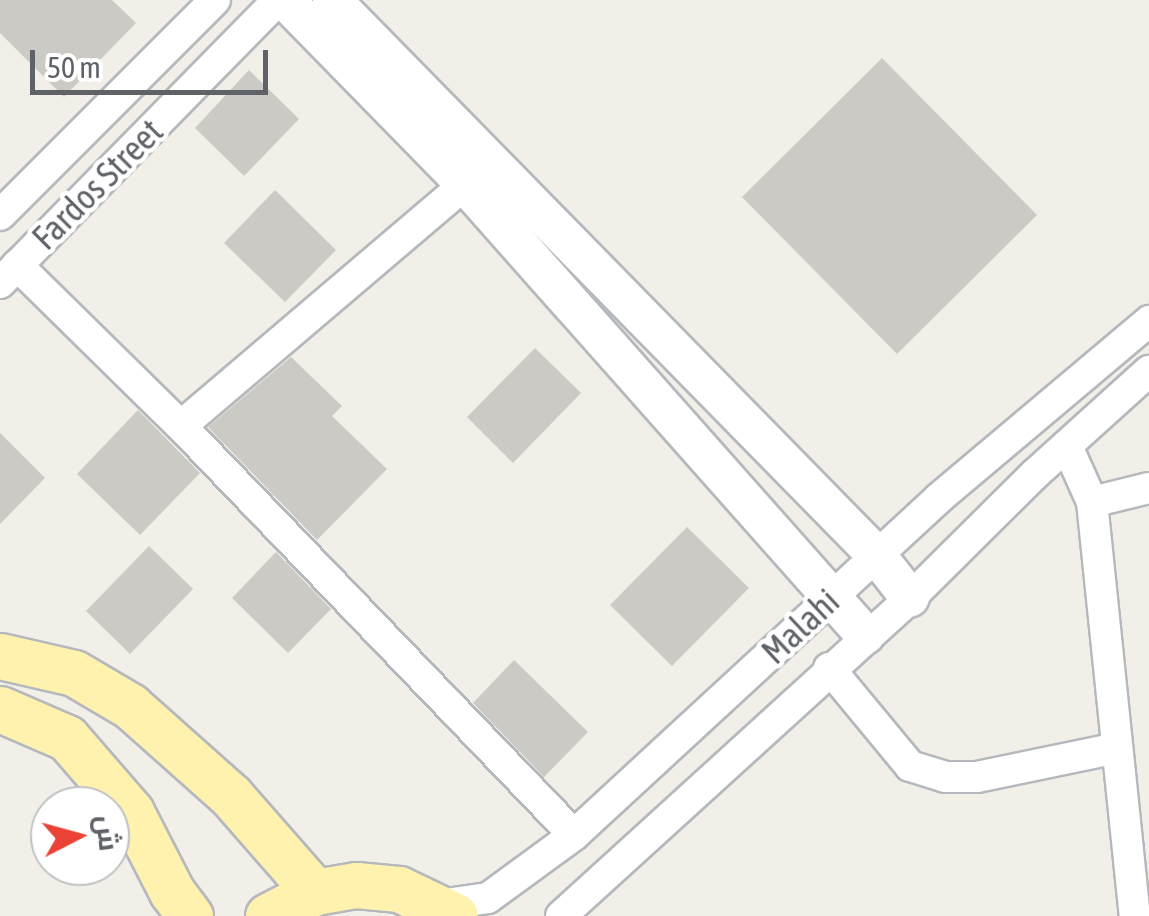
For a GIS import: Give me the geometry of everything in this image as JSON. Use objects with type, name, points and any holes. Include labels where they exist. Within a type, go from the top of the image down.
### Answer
[{"type":"main road","points":[[0,656],[74,673],[130,706],[231,796],[314,892]]},
{"type":"main road","points":[[0,708],[66,738],[132,812],[172,892],[190,916]]},
{"type":"main road","points":[[268,916],[314,892],[371,886],[400,890],[447,910]]},
{"type":"street","name":"Fardos Street","points":[[0,216],[216,0]]},
{"type":"street","name":"Fardos Street","points":[[9,274],[282,0]]},
{"type":"street","points":[[282,0],[465,184],[834,594],[865,635]]},
{"type":"street","points":[[332,0],[877,556],[910,598]]},
{"type":"street","points":[[181,426],[465,184]]},
{"type":"street","points":[[9,274],[181,426],[574,835]]},
{"type":"street","name":"Malahi","points":[[447,910],[488,898],[574,835],[834,594],[1149,321]]},
{"type":"street","name":"Malahi","points":[[561,916],[910,598],[1149,371]]},
{"type":"street","points":[[1067,446],[1092,502],[1135,916]]},
{"type":"street","points":[[1092,502],[1149,488]]},
{"type":"street","points":[[830,668],[910,766],[945,777],[977,777],[1118,748]]},
{"type":"building","points":[[0,0],[112,0],[136,23],[64,97],[0,33]]},
{"type":"building","points":[[882,58],[1037,215],[897,354],[742,197]]},
{"type":"building","points":[[249,70],[299,119],[244,176],[195,128]]},
{"type":"building","points":[[275,190],[336,250],[285,302],[224,243]]},
{"type":"building","points":[[535,348],[581,393],[513,463],[467,417]]},
{"type":"building","points":[[291,357],[342,406],[332,416],[387,469],[317,540],[208,427]]},
{"type":"building","points":[[138,410],[200,473],[140,535],[77,474]]},
{"type":"building","points":[[0,433],[45,478],[0,524]]},
{"type":"building","points":[[687,527],[749,588],[672,666],[610,605]]},
{"type":"building","points":[[149,546],[193,589],[130,654],[86,611]]},
{"type":"building","points":[[276,552],[331,609],[288,653],[232,598]]},
{"type":"building","points":[[514,660],[588,732],[544,777],[473,703]]}]
